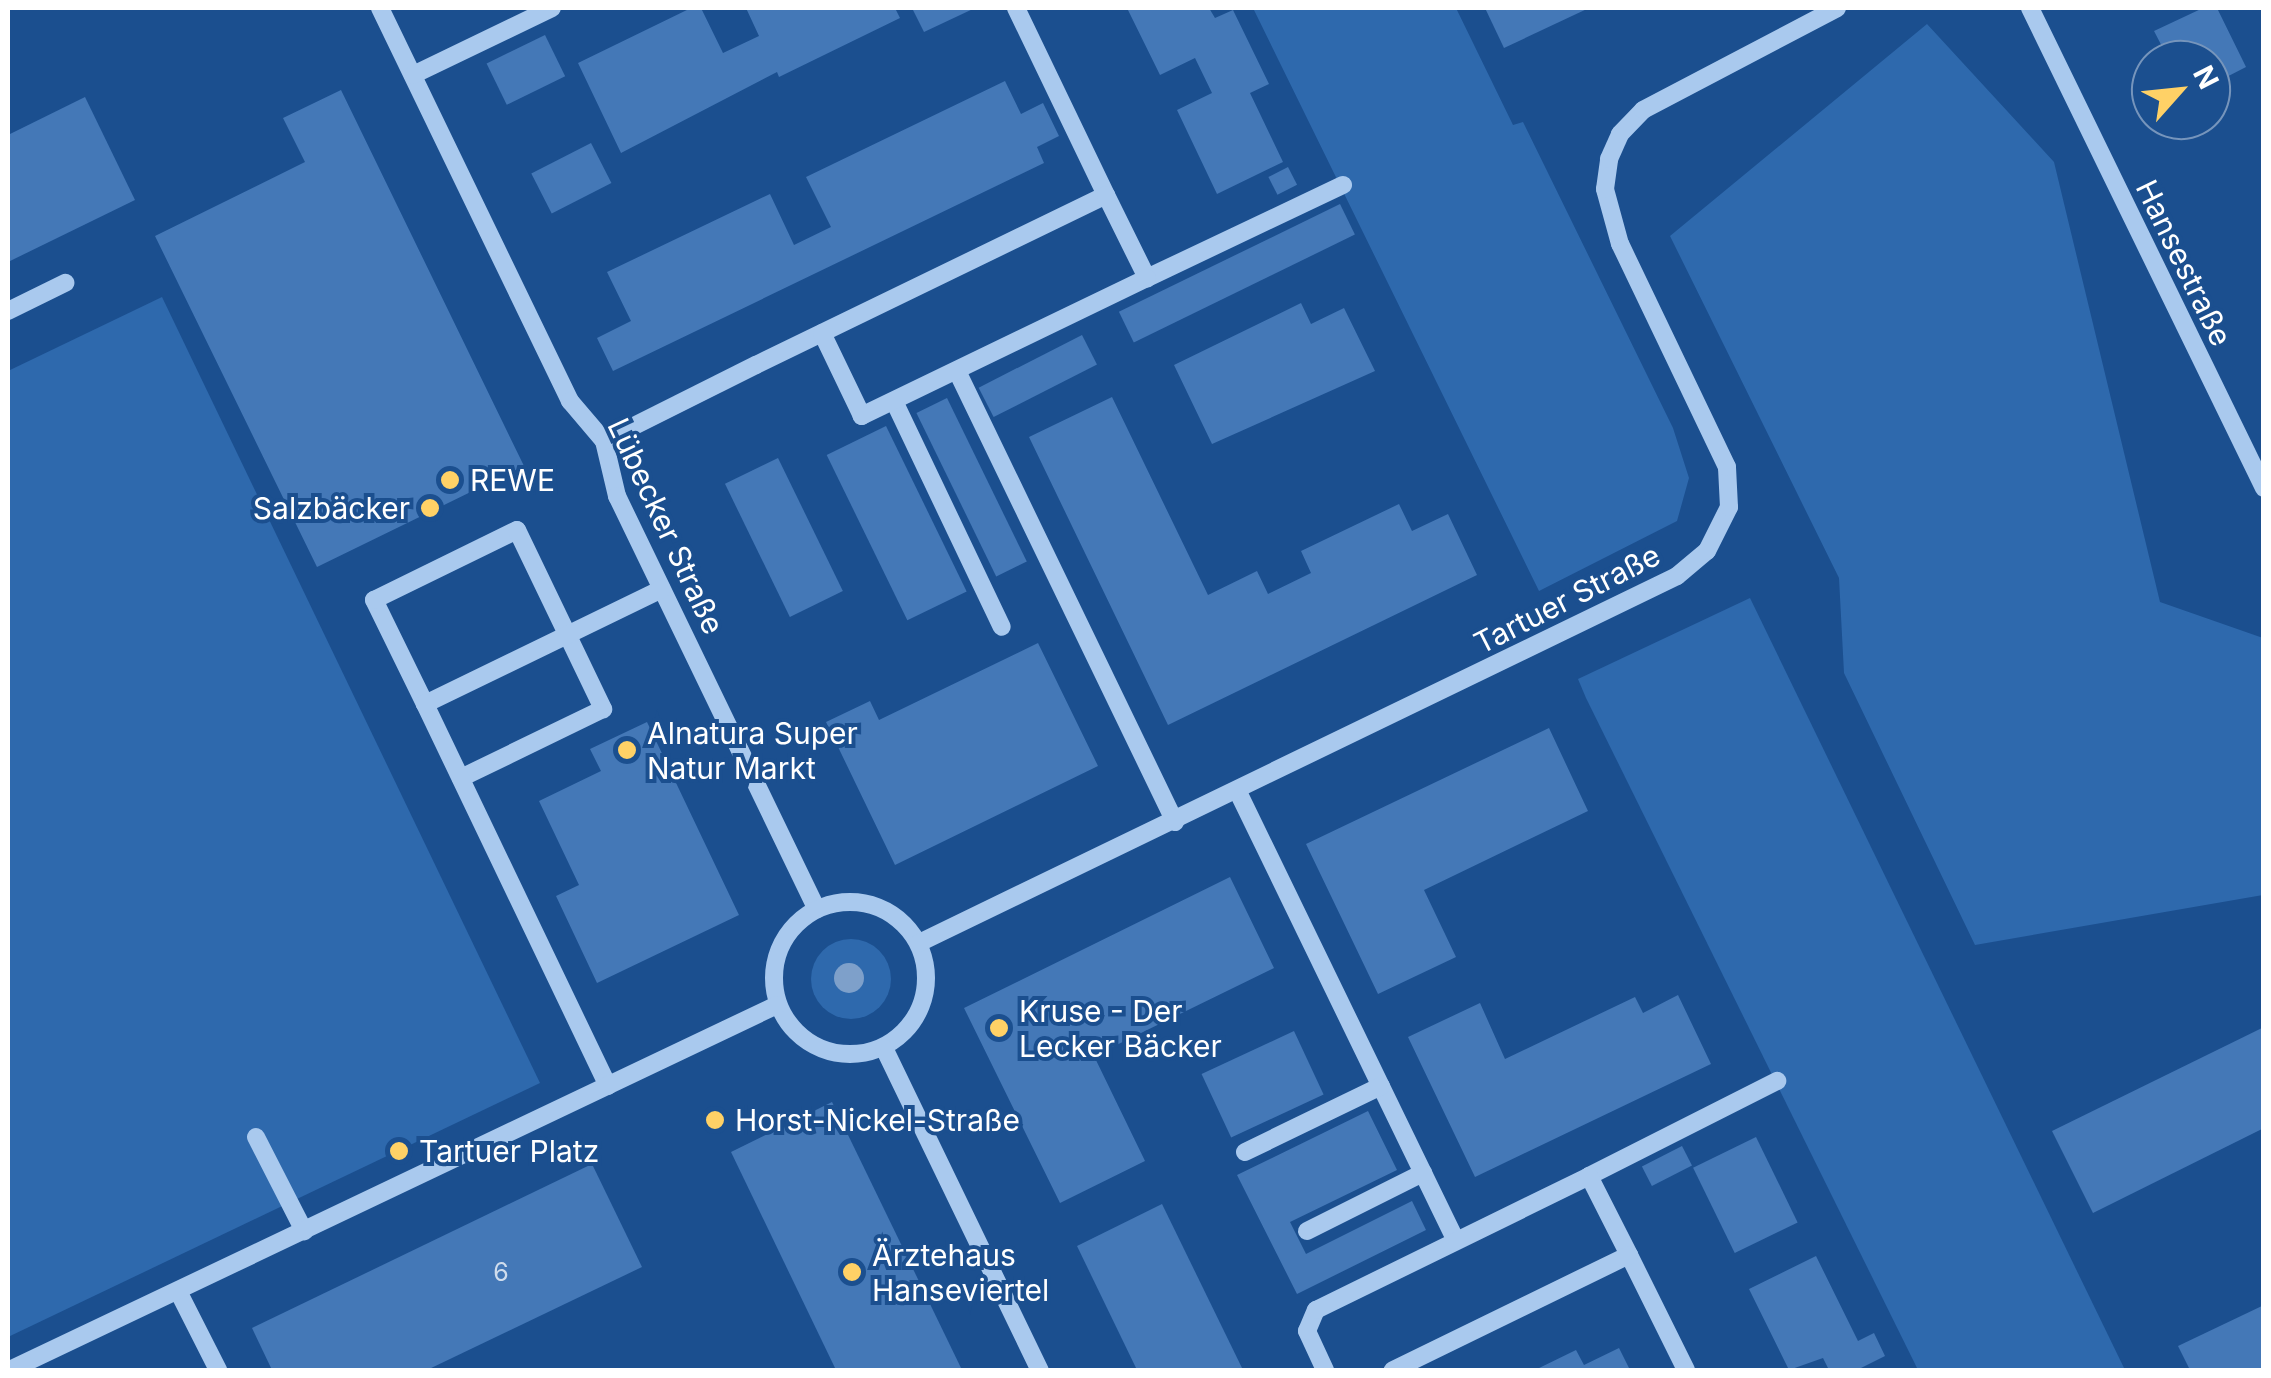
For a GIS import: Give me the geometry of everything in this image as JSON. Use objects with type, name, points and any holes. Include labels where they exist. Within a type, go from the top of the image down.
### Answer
[{"type":"street","name":"Lübecker Straße","points":[[380,8],[570,400],[604,442],[611,483],[817,908]]},
{"type":"street","points":[[413,75],[552,8]]},
{"type":"street","points":[[1016,8],[1147,278]]},
{"type":"street","name":"Tartuer Straße","points":[[919,943],[1238,792],[1677,576],[1718,537],[1729,507],[1727,466],[1620,244],[1605,189],[1609,159],[1620,134],[1643,110],[1837,8]]},
{"type":"street","name":"Hansestraße","points":[[2030,8],[2264,488]]},
{"type":"street","points":[[822,334],[862,416],[1343,184]]},
{"type":"street","points":[[604,442],[1106,195]]},
{"type":"street","points":[[8,311],[65,283]]},
{"type":"street","points":[[957,371],[1175,822]]},
{"type":"street","points":[[894,401],[1002,627]]},
{"type":"street","points":[[460,778],[604,708],[517,530],[374,600],[608,1086]]},
{"type":"street","points":[[425,704],[662,589]]},
{"type":"street","points":[[1238,792],[1456,1240]]},
{"type":"street","points":[[872,905],[898,918],[919,943],[927,968],[924,1000],[909,1028],[884,1048],[852,1056],[821,1050],[794,1032],[778,1005],[773,976],[779,949],[817,908],[872,905]]},
{"type":"street","points":[[10,1370],[778,1005]]},
{"type":"street","points":[[884,1048],[1040,1370]]},
{"type":"street","points":[[1324,1370],[1307,1331],[1316,1310],[1776,1081]]},
{"type":"street","points":[[1246,1152],[1382,1086]]},
{"type":"street","points":[[256,1137],[304,1230]]},
{"type":"street","points":[[1307,1231],[1423,1173]]},
{"type":"street","points":[[1590,1176],[1686,1370]]},
{"type":"street","points":[[1394,1370],[1629,1256]]},
{"type":"street","points":[[178,1291],[218,1370]]},
{"type":"shaded area","points":[[1253,8],[1456,8],[1513,125],[1523,122],[1673,428],[1689,478],[1677,521],[1539,591]]},
{"type":"shaded area","points":[[1927,24],[2054,162],[2160,602],[2263,638],[2263,895],[1975,945],[1844,673],[1839,578],[1670,236]]},
{"type":"shaded area","points":[[162,297],[540,1083],[8,1337],[8,371]]},
{"type":"shaded area","points":[[1750,598],[2125,1370],[1918,1370],[1586,698],[1578,679]]},
{"type":"shaded area","points":[[851,939],[866,942],[879,951],[888,964],[888,994],[879,1007],[866,1016],[851,1019],[836,1016],[823,1007],[814,994],[811,979],[814,964],[823,951],[836,942]]},
{"type":"building","points":[[691,8],[701,8],[723,53],[759,36],[746,8],[895,8],[900,18],[779,77],[777,72],[621,153],[578,63]]},
{"type":"building","points":[[912,8],[975,8],[924,32]]},
{"type":"building","points":[[1127,8],[1209,8],[1215,18],[1233,10],[1269,84],[1250,93],[1283,162],[1217,194],[1177,110],[1212,93],[1195,58],[1160,75]]},
{"type":"building","points":[[1485,8],[1589,8],[1504,48]]},
{"type":"building","points":[[2203,8],[2217,8],[2246,67],[2231,75],[2231,40],[2159,40],[2154,31]]},
{"type":"building","points":[[545,35],[565,76],[507,105],[487,63]]},
{"type":"building","points":[[1005,81],[1021,114],[1043,103],[1059,136],[1037,147],[1044,163],[613,371],[597,338],[631,321],[607,272],[770,194],[794,245],[831,227],[806,177]]},
{"type":"building","points":[[341,90],[524,466],[317,567],[155,236],[305,162],[283,118]]},
{"type":"building","points":[[85,97],[135,200],[8,262],[8,135]]},
{"type":"building","points":[[591,143],[611,183],[552,214],[531,173]]},
{"type":"building","points":[[1288,167],[1297,185],[1277,195],[1268,177]]},
{"type":"building","points":[[1340,204],[1355,235],[1134,342],[1119,312]]},
{"type":"building","points":[[1301,303],[1311,324],[1344,308],[1375,371],[1212,444],[1174,365]]},
{"type":"building","points":[[1082,335],[1097,364],[994,417],[979,388]]},
{"type":"building","points":[[1112,397],[1208,595],[1257,571],[1268,594],[1311,573],[1301,551],[1399,504],[1412,531],[1448,514],[1477,575],[1168,725],[1029,437]]},
{"type":"building","points":[[947,398],[1027,562],[996,576],[916,413]]},
{"type":"building","points":[[886,426],[967,591],[907,620],[827,455]]},
{"type":"building","points":[[778,458],[843,591],[790,617],[725,484]]},
{"type":"building","points":[[1038,643],[1098,766],[895,865],[826,722],[870,701],[879,720]]},
{"type":"building","points":[[647,722],[739,915],[597,983],[556,896],[579,885],[539,801],[601,771],[590,749]]},
{"type":"building","points":[[1549,728],[1588,811],[1424,890],[1456,957],[1378,994],[1306,844]]},
{"type":"building","points":[[1230,877],[1274,968],[1094,1056],[1145,1161],[1060,1203],[964,1008]]},
{"type":"building","points":[[1678,995],[1711,1064],[1475,1177],[1408,1037],[1480,1003],[1505,1059],[1635,997],[1643,1013]]},
{"type":"building","points":[[2264,1027],[2264,1128],[2093,1213],[2052,1131]]},
{"type":"building","points":[[1294,1031],[1324,1094],[1231,1138],[1202,1074]]},
{"type":"building","name":"Ärztehaus Hanseviertel","points":[[832,1102],[962,1370],[836,1370],[731,1152]]},
{"type":"building","points":[[1368,1111],[1397,1170],[1290,1222],[1306,1254],[1412,1201],[1426,1230],[1297,1294],[1237,1175]]},
{"type":"building","name":"Horst-Nickel-Straße","points":[[718,1113],[723,1123],[712,1128],[707,1118]]},
{"type":"building","points":[[1756,1137],[1798,1222],[1735,1253],[1693,1168]]},
{"type":"building","points":[[1682,1146],[1692,1166],[1652,1186],[1642,1166]]},
{"type":"building","points":[[592,1164],[642,1267],[427,1370],[272,1370],[252,1328]]},
{"type":"building","points":[[1162,1204],[1243,1370],[1137,1370],[1077,1246]]},
{"type":"building","points":[[1816,1256],[1858,1341],[1874,1333],[1885,1356],[1857,1370],[1829,1370],[1823,1358],[1789,1370],[1749,1289]]},
{"type":"building","points":[[2264,1305],[2264,1370],[2190,1370],[2178,1346]]},
{"type":"building","points":[[1619,1348],[1630,1370],[1535,1370],[1576,1350],[1584,1365]]},
{"type":"place","name":"REWE","points":[[450,480]]},
{"type":"place","name":"Salzbäcker","points":[[430,508]]},
{"type":"place","name":"Alnatura Super Natur Markt","points":[[627,750]]},
{"type":"place","name":"Kruse - Der Lecker Bäcker","points":[[999,1028]]},
{"type":"place","name":"Horst-Nickel-Straße","points":[[715,1120]]},
{"type":"place","name":"Tartuer Platz","points":[[399,1151]]},
{"type":"place","name":"Ärztehaus Hanseviertel","points":[[852,1272]]}]
